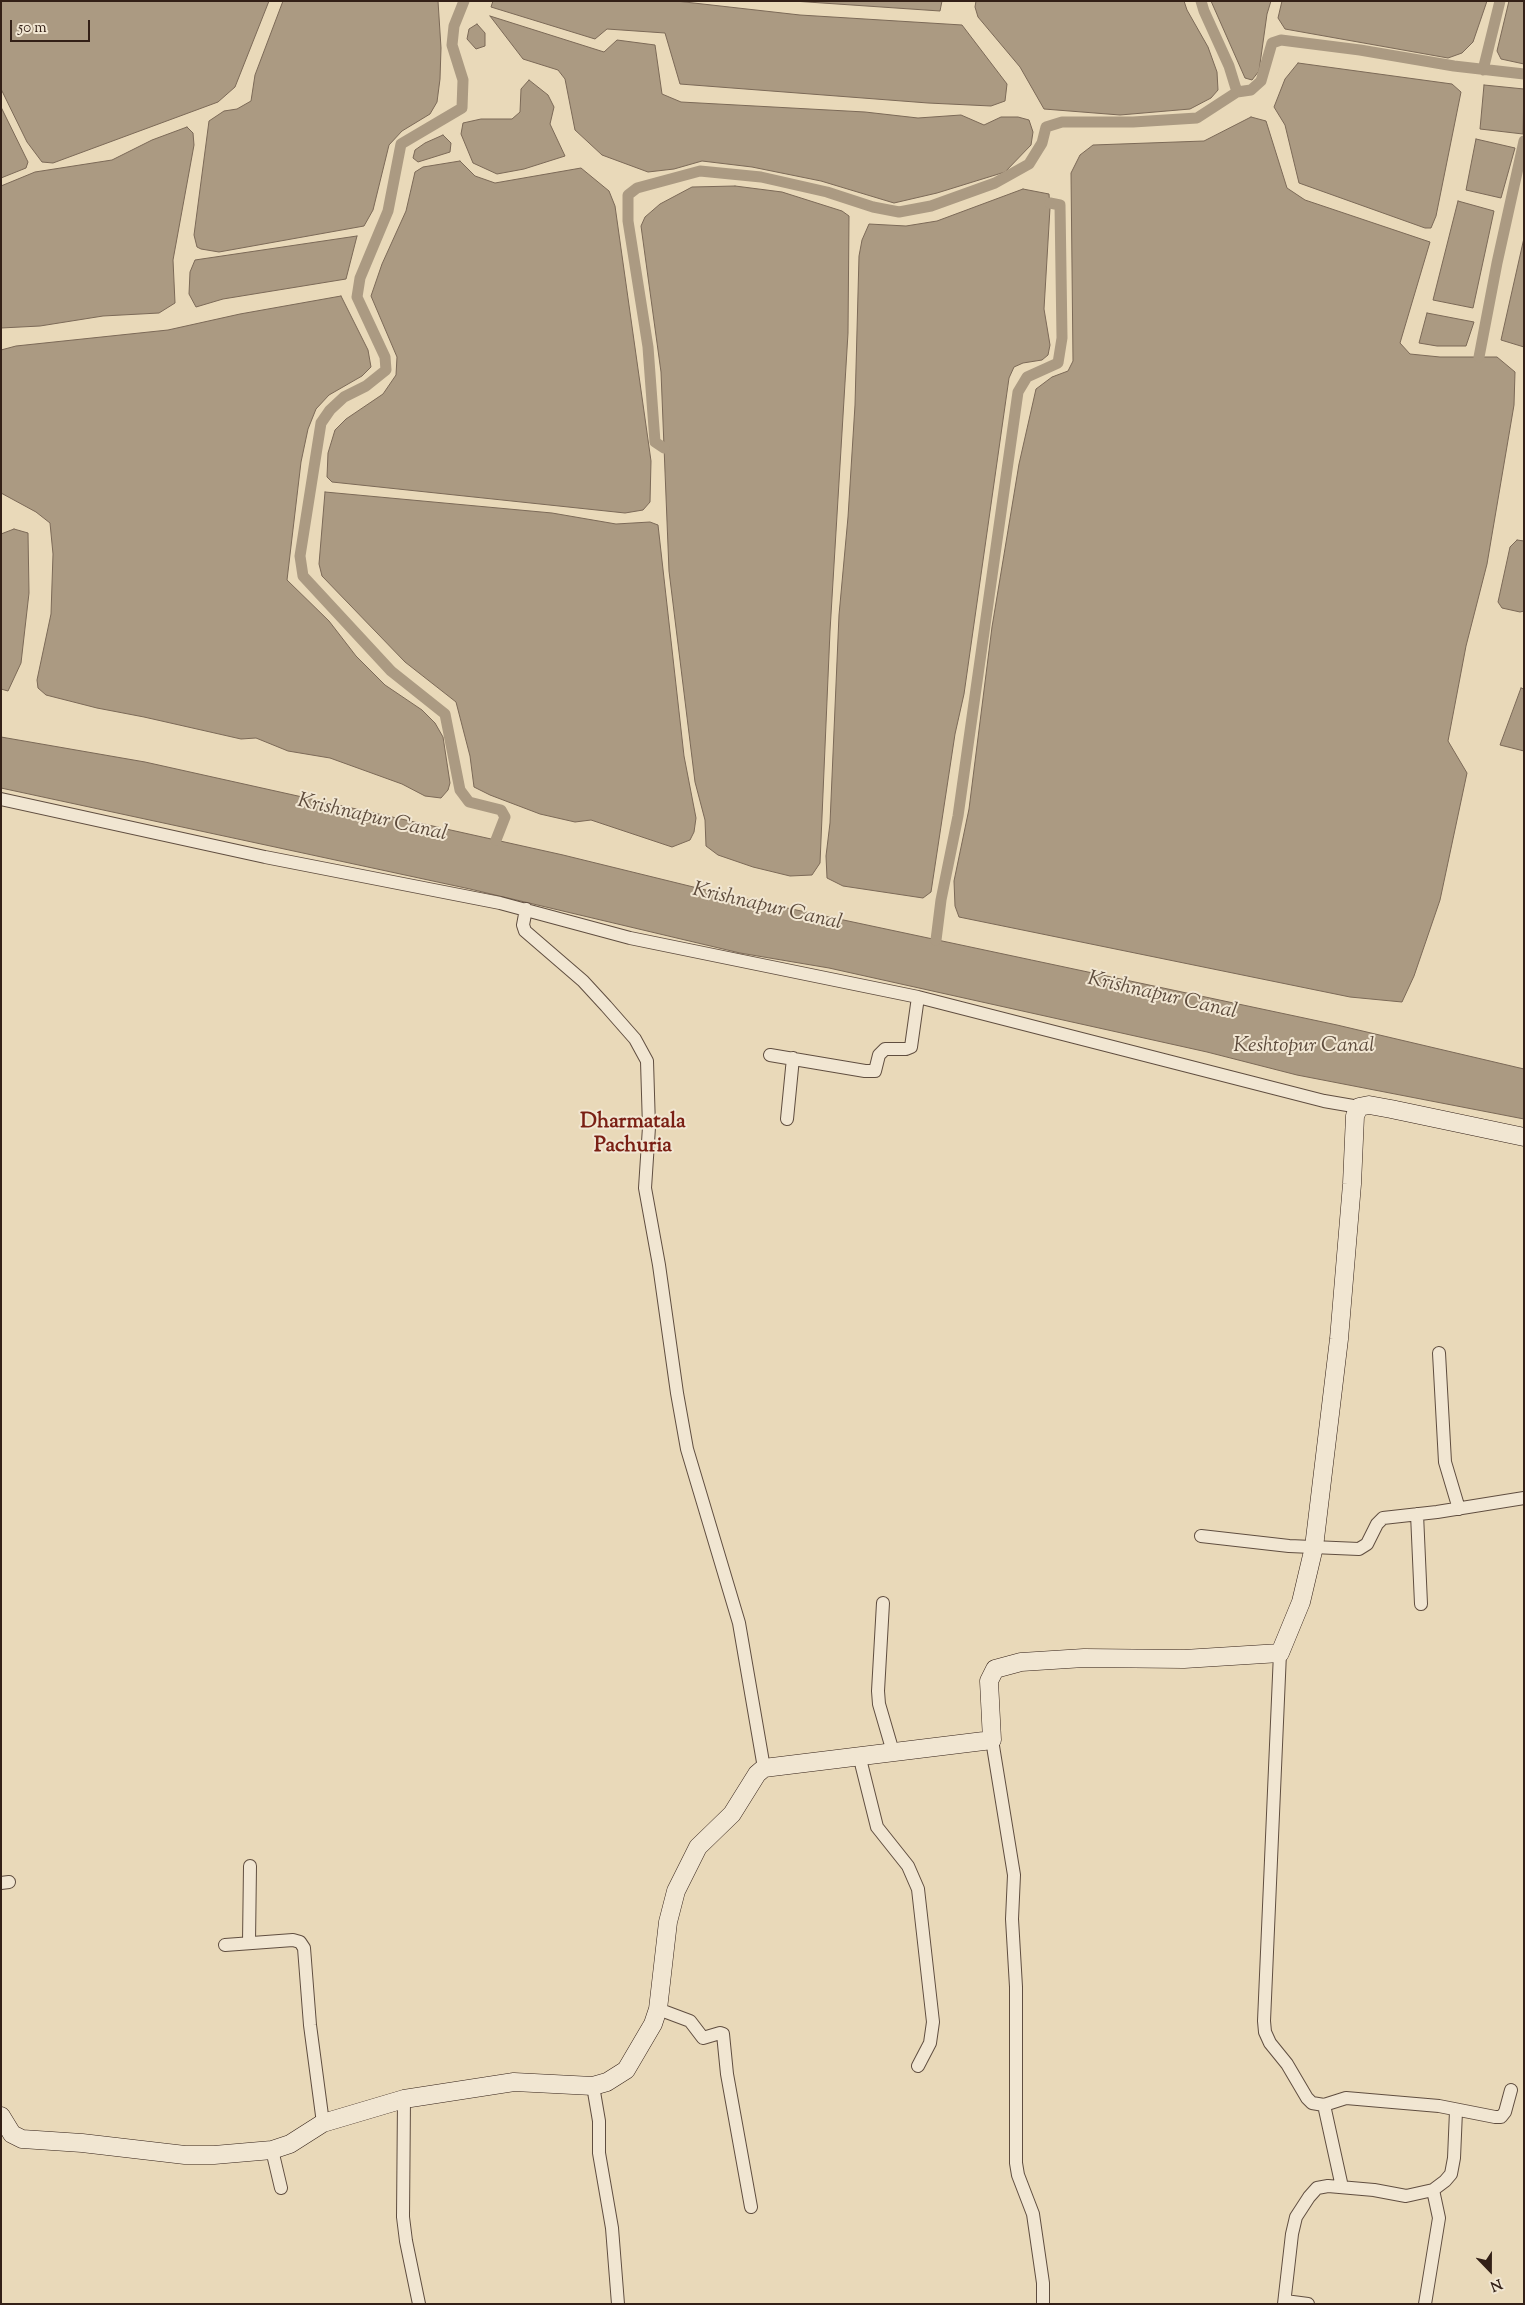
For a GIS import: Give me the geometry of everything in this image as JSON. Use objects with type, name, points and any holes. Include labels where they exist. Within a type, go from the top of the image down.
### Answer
[{"type":"street","points":[[1,799],[265,857],[526,909],[630,938],[918,997],[1324,1101],[1359,1107],[1369,1105],[1391,1109],[1524,1138]]},
{"type":"street","points":[[526,909],[523,920],[525,931],[582,981],[606,1006],[635,1039],[646,1061],[649,1127],[645,1188],[659,1265],[676,1393],[687,1450],[739,1623],[764,1768]]},
{"type":"street","points":[[770,1055],[865,1071],[875,1070],[879,1055],[885,1049],[906,1049],[911,1046],[918,997]]},
{"type":"street","points":[[787,1118],[793,1058]]},
{"type":"street","points":[[1359,1107],[1355,1116],[1352,1184],[1339,1339],[1314,1547],[1301,1602],[1280,1653],[1265,2032],[1312,2103],[1324,2104],[1346,2098],[1440,2106],[1501,2117],[1505,2112],[1511,2090]]},
{"type":"street","points":[[1439,1353],[1445,1462],[1458,1509]]},
{"type":"street","points":[[1202,1536],[1314,1547],[1358,1549],[1367,1544],[1377,1524],[1383,1518],[1458,1509],[1524,1498]]},
{"type":"street","points":[[1417,1514],[1421,1604]]},
{"type":"street","points":[[883,1603],[878,1691],[879,1704],[893,1752]]},
{"type":"street","points":[[1043,2304],[1043,2283],[1033,2214],[1018,2175],[1016,2163],[1016,1987],[1012,1919],[1014,1875],[992,1740],[989,1681],[995,1670],[1006,1665],[1021,1662],[1084,1658],[1184,1659],[1280,1653]]},
{"type":"street","points":[[1,2116],[12,2134],[22,2139],[82,2143],[185,2155],[272,2150],[290,2144],[323,2123],[404,2099],[514,2082],[593,2086],[607,2082],[626,2070],[650,2032],[658,2009],[668,1922],[676,1891],[698,1847],[732,1814],[757,1774],[764,1768],[992,1740]]},
{"type":"street","points":[[859,1755],[877,1827],[908,1866],[918,1889],[932,2010],[930,2043],[918,2066]]},
{"type":"street","points":[[249,1942],[250,1866]]},
{"type":"street","points":[[225,1945],[293,1940],[300,1942],[304,1948],[310,2025],[323,2123]]},
{"type":"street","points":[[658,2009],[690,2021],[703,2038],[720,2033],[723,2034],[727,2074],[751,2207]]},
{"type":"street","points":[[593,2086],[599,2121],[599,2153],[612,2228],[618,2304]]},
{"type":"street","points":[[404,2099],[403,2217],[419,2304]]},
{"type":"street","points":[[1324,2104],[1342,2187]]},
{"type":"street","points":[[1308,2304],[1284,2302],[1292,2234],[1296,2217],[1317,2188],[1328,2186],[1342,2187],[1406,2196],[1433,2190],[1445,2181],[1450,2174],[1454,2158],[1456,2110]]},
{"type":"street","points":[[272,2150],[281,2188]]},
{"type":"street","points":[[1425,2304],[1439,2218],[1433,2190]]},
{"type":"water","points":[[1,1],[269,1],[235,87],[218,102],[53,163],[42,162],[27,142],[1,89]]},
{"type":"water","points":[[283,1],[438,1],[441,48],[437,102],[430,114],[402,131],[389,145],[373,210],[364,226],[219,252],[201,249],[197,247],[194,235],[209,121],[224,111],[237,109],[251,101],[255,75]]},
{"type":"water","points":[[493,1],[676,1],[800,15],[962,25],[1007,84],[1005,101],[991,106],[928,103],[680,84],[665,33],[607,29],[595,39],[491,7]]},
{"type":"water","points":[[793,1],[942,1],[940,11]]},
{"type":"water","points":[[976,1],[1184,1],[1187,10],[1208,47],[1217,72],[1218,90],[1211,98],[1190,109],[1120,115],[1044,109],[1020,67],[978,17],[975,7]]},
{"type":"water","points":[[1211,1],[1271,1],[1267,14],[1259,71],[1252,80],[1245,78]]},
{"type":"water","points":[[1282,1],[1487,1],[1473,42],[1462,53],[1448,58],[1285,29],[1278,18]]},
{"type":"water","points":[[1509,1],[1524,1],[1524,64],[1501,59],[1497,51]]},
{"type":"water","points":[[490,16],[604,52],[617,40],[655,45],[662,94],[681,102],[865,112],[918,118],[961,115],[984,125],[1001,117],[1018,117],[1029,120],[1033,132],[1031,145],[1005,172],[937,193],[894,203],[821,181],[752,167],[702,161],[674,169],[648,172],[602,155],[575,130],[565,79],[558,70],[523,59]]},
{"type":"water","points":[[477,24],[485,33],[485,46],[476,49],[467,39],[469,29]]},
{"type":"water","points":[[1298,63],[1452,84],[1461,92],[1436,216],[1431,228],[1425,228],[1299,183],[1285,125],[1274,107],[1285,79]]},
{"type":"water","points":[[529,80],[548,95],[554,107],[550,124],[565,156],[524,169],[497,174],[473,163],[461,134],[463,123],[481,119],[512,119],[520,112],[521,89]]},
{"type":"water","points":[[1484,85],[1524,89],[1523,134],[1480,129]]},
{"type":"water","points":[[1,107],[28,162],[26,168],[1,178]]},
{"type":"water","points":[[1251,117],[1266,121],[1287,188],[1305,200],[1430,242],[1400,343],[1410,354],[1440,357],[1497,357],[1515,372],[1514,405],[1487,564],[1466,646],[1448,741],[1467,773],[1440,900],[1414,976],[1402,1002],[1350,997],[959,917],[955,906],[954,881],[969,809],[992,627],[1019,464],[1036,389],[1052,377],[1068,371],[1073,361],[1071,173],[1080,155],[1093,145],[1204,141]]},
{"type":"water","points":[[187,127],[193,133],[194,145],[173,260],[175,303],[159,313],[103,316],[40,326],[1,328],[1,186],[35,172],[112,160],[152,140]]},
{"type":"water","points":[[443,135],[451,143],[450,152],[418,162],[413,158],[415,150]]},
{"type":"water","points":[[1476,139],[1515,148],[1501,198],[1466,190]]},
{"type":"water","points":[[460,161],[475,176],[495,183],[581,168],[609,191],[615,206],[651,461],[650,502],[643,510],[625,513],[332,482],[327,477],[328,453],[335,430],[346,419],[383,394],[396,375],[397,357],[371,296],[382,264],[406,211],[415,172],[423,167]]},
{"type":"water","points":[[735,186],[782,192],[842,211],[849,216],[848,333],[830,631],[820,863],[812,875],[790,876],[753,867],[718,855],[706,846],[705,820],[695,782],[669,571],[661,372],[641,226],[645,217],[660,204],[692,187]]},
{"type":"water","points":[[1023,189],[1049,194],[1050,208],[1044,309],[1050,345],[1048,355],[1042,360],[1023,363],[1014,367],[1009,378],[964,694],[955,734],[931,892],[923,898],[843,886],[827,878],[826,856],[830,823],[839,615],[848,517],[855,405],[859,256],[862,240],[869,224],[906,226],[937,221]]},
{"type":"water","points":[[1458,201],[1494,211],[1473,308],[1433,300]]},
{"type":"water","points":[[357,236],[346,279],[223,299],[196,307],[189,294],[190,272],[195,260]]},
{"type":"water","points":[[1524,238],[1524,347],[1501,340]]},
{"type":"water","points":[[341,296],[368,350],[371,367],[362,376],[329,395],[316,409],[308,429],[301,462],[287,580],[329,621],[356,656],[385,685],[422,710],[435,723],[443,737],[450,783],[448,790],[441,798],[425,796],[402,784],[330,758],[288,751],[256,738],[241,739],[97,708],[46,695],[38,688],[37,680],[51,614],[53,554],[50,523],[36,512],[1,493],[1,350],[16,346],[168,330],[240,314]]},
{"type":"water","points":[[1427,313],[1474,322],[1466,346],[1437,346],[1419,343]]},
{"type":"water","points":[[325,492],[552,513],[616,524],[650,522],[658,525],[684,756],[696,818],[694,832],[690,840],[672,847],[591,820],[575,822],[540,814],[474,787],[470,756],[456,702],[405,662],[322,576],[319,564]]},
{"type":"water","points":[[14,529],[28,533],[29,593],[21,663],[8,691],[1,689],[1,534]]},
{"type":"water","points":[[1517,540],[1524,541],[1524,611],[1520,612],[1502,608],[1498,602],[1510,547]]},
{"type":"water","points":[[1521,688],[1524,689],[1524,751],[1500,745]]},
{"type":"water","name":"Keshtopur Canal","points":[[1,737],[145,762],[563,855],[726,895],[1337,1025],[1524,1069],[1524,1119],[1297,1075],[1207,1052],[829,968],[740,953],[470,889],[1,788]]},
{"type":"waterway","points":[[464,1],[454,26],[452,45],[463,80],[462,108],[401,144],[388,211],[360,278],[357,297],[385,357],[386,370],[366,386],[344,397],[330,410],[321,423],[300,556],[303,576],[391,671],[445,714],[460,790],[469,802],[501,810],[505,817],[496,840]]},
{"type":"waterway","points":[[1201,1],[1229,66],[1237,92]]},
{"type":"waterway","points":[[1483,70],[1500,1]]},
{"type":"waterway","points":[[664,448],[655,442],[648,347],[628,221],[628,195],[637,188],[700,171],[761,177],[827,192],[873,207],[899,212],[931,206],[995,183],[1029,164],[1042,143],[1046,127],[1062,122],[1133,122],[1197,118],[1237,92],[1251,90],[1261,81],[1272,43],[1281,40],[1360,50],[1454,66],[1524,74]]},
{"type":"waterway","points":[[1479,357],[1497,263],[1524,141]]},
{"type":"waterway","points":[[936,940],[941,900],[958,816],[1018,392],[1027,377],[1058,363],[1062,338],[1060,205],[1050,203]]},
{"type":"district","name":"Dharmatala Pachuria","points":[[633,1135]]},
{"type":"water label","name":"Krishnapur Canal","points":[[372,819]]},
{"type":"water label","name":"Krishnapur Canal","points":[[767,908]]},
{"type":"water label","name":"Krishnapur Canal","points":[[1162,997]]}]
